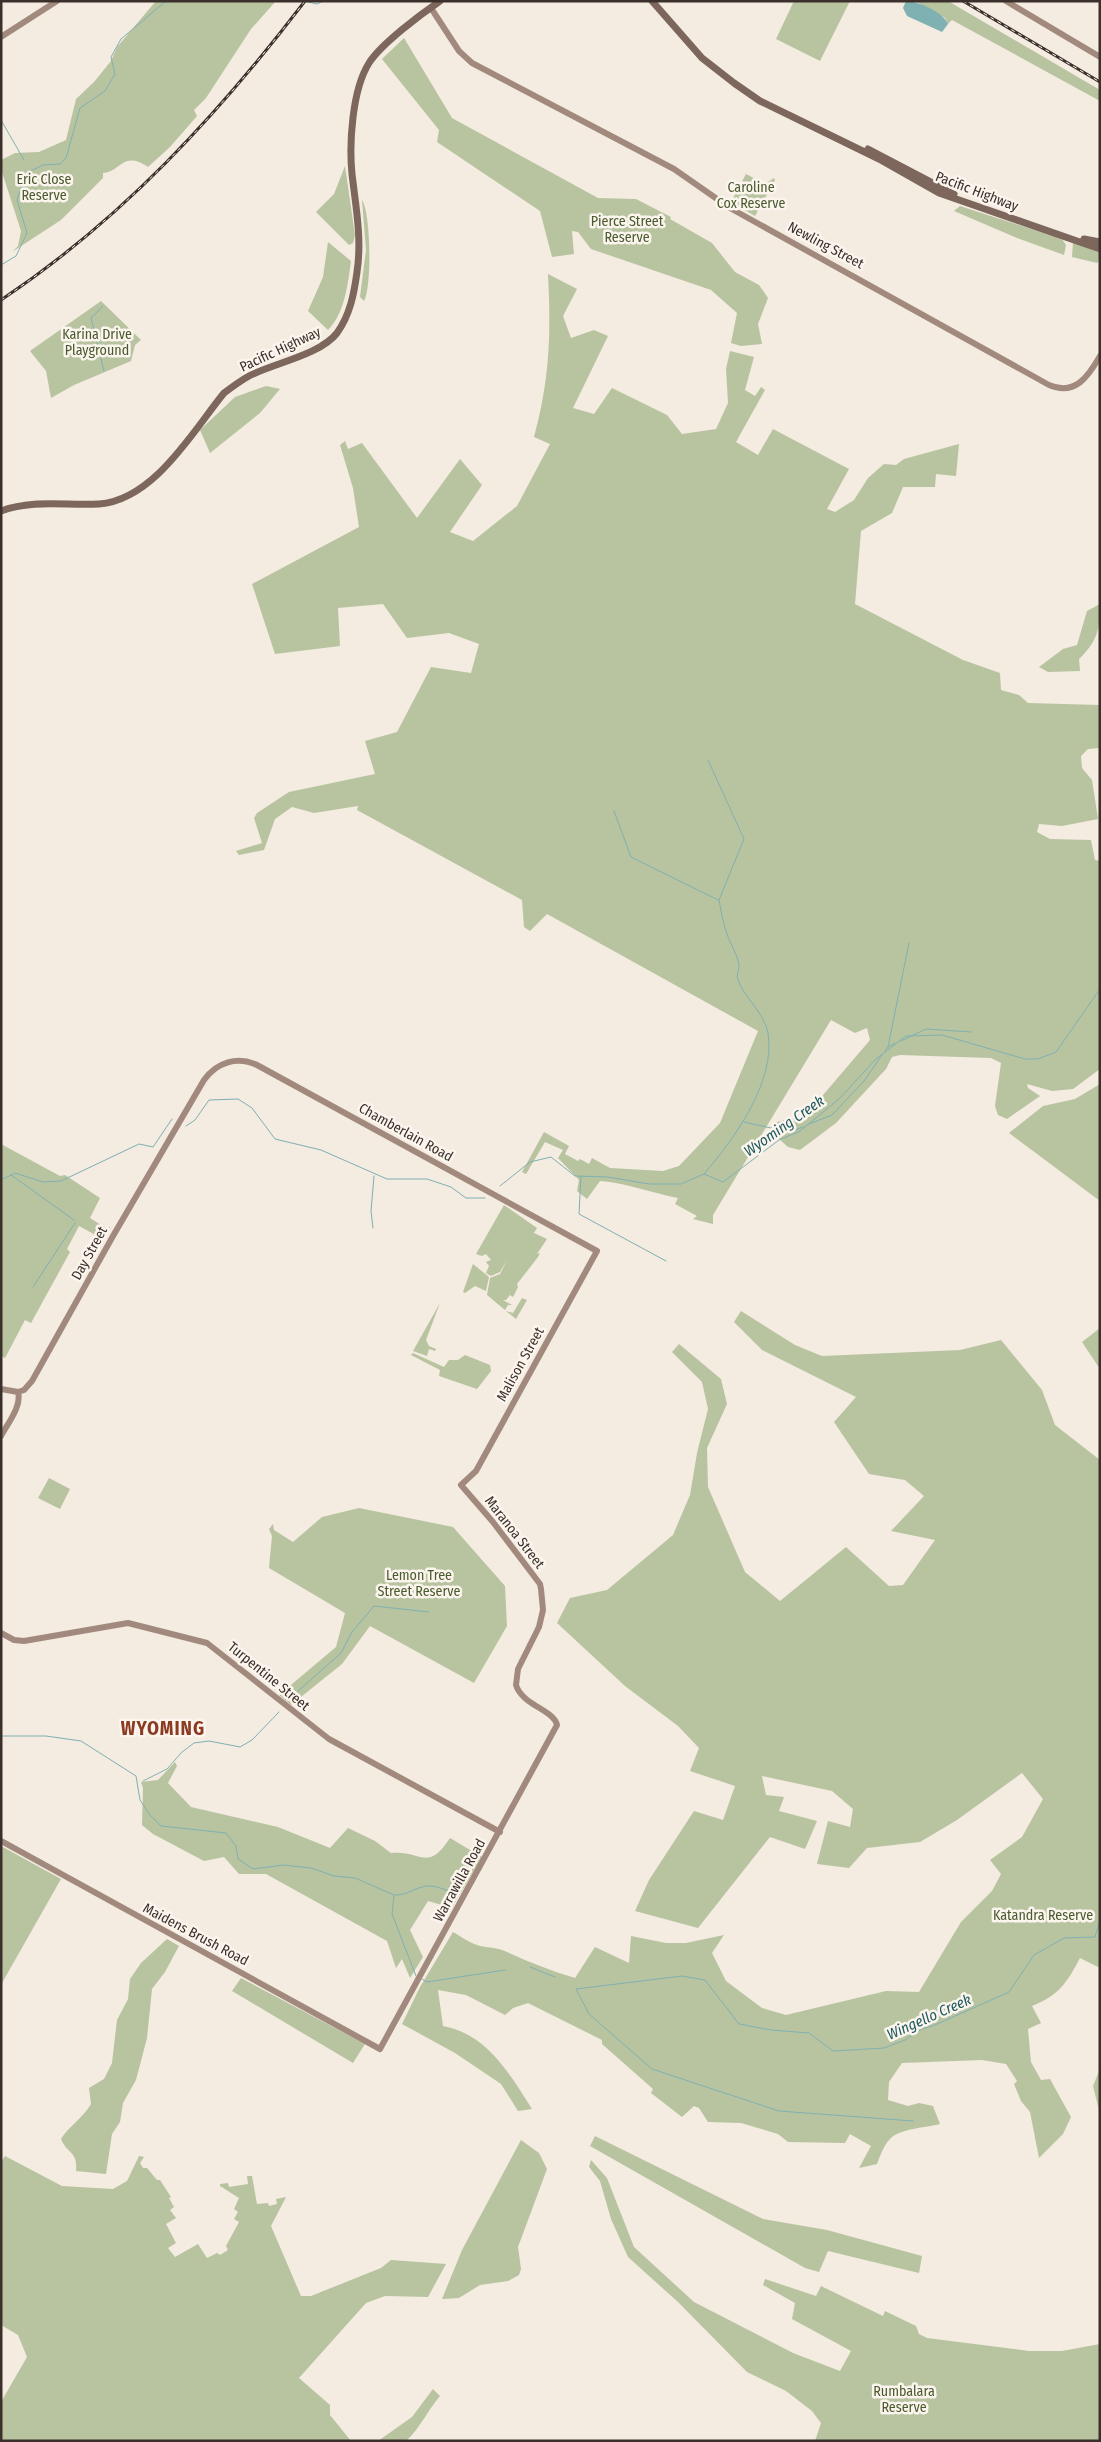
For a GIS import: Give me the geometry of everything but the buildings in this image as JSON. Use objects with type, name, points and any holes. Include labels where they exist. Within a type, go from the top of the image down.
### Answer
[{"type":"main road","name":"Pacific Highway","points":[[1,511],[27,504],[98,504],[124,498],[154,477],[168,464],[224,393],[234,385],[250,375],[316,348],[336,335],[352,304],[359,259],[359,226],[351,152],[353,124],[363,76],[374,56],[440,1]]},
{"type":"main road","name":"Pacific Highway","points":[[652,1],[702,58],[760,100],[961,198],[1100,244]]},
{"type":"main road","name":"Pacific Highway","points":[[885,160],[945,195],[1100,249]]},
{"type":"street","points":[[1,37],[57,1]]},
{"type":"street","points":[[1006,1],[1100,57]]},
{"type":"street","name":"Newling Street","points":[[431,8],[459,51],[478,66],[674,169],[726,205],[1049,385],[1062,388],[1074,387],[1086,378],[1100,356]]},
{"type":"street","name":"Chamberlain Road","points":[[204,1080],[216,1067],[226,1062],[242,1060],[252,1063],[597,1250]]},
{"type":"street","name":"Day Street","points":[[18,1392],[24,1390],[32,1381],[113,1236],[204,1080]]},
{"type":"street","name":"Malison Street","points":[[461,1485],[472,1477],[480,1465],[597,1250]]},
{"type":"street","points":[[1,1389],[18,1392],[20,1398],[1,1436]]},
{"type":"street","name":"Maranoa Street","points":[[461,1485],[493,1522],[540,1584],[543,1610],[539,1627],[518,1669],[516,1686],[526,1699],[557,1723]]},
{"type":"street","name":"Turpentine Street","points":[[1,1633],[14,1640],[24,1641],[128,1623],[207,1643],[329,1739],[500,1832]]},
{"type":"street","name":"Warrawilla Road","points":[[380,2049],[549,1743],[557,1723]]},
{"type":"street","name":"Maidens Brush Road","points":[[1,1841],[380,2049]]},
{"type":"green space","name":"Eric Close Reserve","points":[[156,1],[276,1],[251,29],[206,98],[194,110],[197,116],[170,147],[148,167],[140,162],[128,161],[109,172],[103,173],[103,178],[61,220],[12,252],[18,246],[21,231],[1,169],[1,160],[15,153],[39,152],[66,140],[76,99],[94,82],[111,61],[117,47]]},
{"type":"green space","points":[[794,1],[850,1],[820,61],[776,39]]},
{"type":"green space","points":[[915,1],[948,1],[1100,90],[1100,101],[952,20],[948,24],[945,18]]},
{"type":"green space","name":"Pierce Street Reserve","points":[[404,38],[452,118],[598,198],[636,199],[671,217],[670,219],[712,243],[735,272],[759,285],[768,298],[758,324],[762,344],[741,346],[731,343],[737,313],[711,290],[591,249],[578,232],[572,231],[574,254],[552,257],[540,211],[437,142],[439,130],[382,59]]},
{"type":"green space","points":[[345,166],[355,235],[353,243],[349,245],[316,212],[334,194]]},
{"type":"green space","name":"Caroline Cox Reserve","points":[[746,174],[765,184],[774,178],[775,180],[755,216],[731,202]]},
{"type":"green space","points":[[362,200],[369,234],[368,282],[364,301],[360,297],[366,250]]},
{"type":"green space","points":[[960,206],[1062,239],[1066,245],[1064,255],[1017,238],[954,211]]},
{"type":"green space","points":[[328,242],[351,261],[342,306],[334,323],[328,330],[308,311],[323,277]]},
{"type":"green space","points":[[1073,242],[1100,253],[1100,261],[1097,263],[1072,257]]},
{"type":"green space","points":[[548,274],[577,289],[563,316],[571,338],[594,330],[608,336],[573,408],[594,414],[612,388],[667,415],[682,434],[716,429],[728,403],[726,369],[730,351],[754,357],[745,390],[755,396],[761,387],[765,390],[736,442],[758,455],[773,429],[849,469],[827,509],[835,512],[854,500],[868,478],[884,464],[896,465],[904,459],[959,444],[956,476],[936,474],[935,487],[903,487],[892,513],[861,531],[855,604],[963,660],[1000,673],[1001,690],[1019,695],[1028,703],[1100,705],[1100,748],[1088,749],[1081,756],[1082,768],[1092,780],[1098,819],[1062,826],[1039,824],[1037,832],[1050,839],[1091,840],[1095,860],[1100,861],[1100,1069],[1073,1089],[1052,1091],[1027,1084],[1028,1088],[1040,1096],[1007,1119],[998,1115],[995,1106],[1001,1063],[991,1058],[900,1055],[892,1057],[886,1069],[836,1123],[800,1150],[788,1147],[770,1131],[777,1122],[806,1115],[870,1040],[867,1028],[855,1033],[831,1020],[713,1215],[713,1224],[693,1219],[697,1216],[675,1204],[678,1198],[620,1184],[600,1181],[587,1199],[577,1191],[579,1180],[558,1158],[563,1150],[545,1142],[526,1174],[522,1172],[544,1132],[569,1146],[565,1154],[589,1164],[592,1158],[610,1168],[663,1171],[679,1166],[720,1123],[758,1031],[547,914],[530,931],[524,927],[522,900],[357,810],[358,806],[314,813],[292,807],[275,819],[264,850],[239,855],[236,851],[262,843],[254,818],[257,813],[289,792],[375,774],[365,741],[397,732],[431,667],[471,673],[479,644],[449,633],[407,638],[383,604],[338,608],[340,646],[275,654],[252,584],[359,527],[353,488],[340,445],[345,441],[348,449],[362,443],[417,518],[460,459],[482,485],[450,532],[473,541],[517,506],[550,444],[534,437],[543,395],[548,356]]},
{"type":"green space","name":"Karina Drive Playground","points":[[101,301],[141,340],[135,345],[131,361],[74,385],[51,398],[46,371],[30,351]]},
{"type":"green space","points":[[266,386],[280,389],[260,413],[210,453],[200,430],[235,397]]},
{"type":"green space","points":[[1100,604],[1097,634],[1079,659],[1080,671],[1048,672],[1039,667],[1063,649],[1077,645],[1087,611]]},
{"type":"green space","points":[[1100,1084],[1100,1201],[1009,1133],[1043,1106],[1075,1099]]},
{"type":"green space","points":[[1,1144],[60,1176],[65,1175],[100,1198],[90,1218],[106,1228],[110,1227],[102,1241],[101,1238],[79,1226],[67,1249],[70,1252],[31,1323],[25,1320],[5,1358],[1,1356]]},
{"type":"green space","points":[[504,1205],[537,1228],[534,1233],[547,1239],[537,1254],[540,1253],[538,1257],[517,1284],[518,1287],[513,1297],[510,1295],[506,1300],[503,1300],[512,1305],[508,1305],[505,1310],[487,1295],[490,1278],[500,1274],[507,1260],[500,1272],[491,1276],[486,1273],[489,1266],[486,1262],[491,1260],[486,1254],[482,1256],[476,1254]]},
{"type":"green space","points":[[473,1264],[489,1277],[486,1291],[475,1286],[465,1293],[463,1292]]},
{"type":"green space","points":[[522,1298],[527,1300],[516,1319],[506,1311],[513,1313]]},
{"type":"green space","points":[[440,1303],[426,1340],[429,1346],[436,1349],[435,1351],[429,1349],[427,1356],[413,1351]]},
{"type":"green space","name":"Katandra Reserve","points":[[741,1311],[795,1345],[822,1356],[960,1350],[1001,1340],[1042,1390],[1055,1425],[1100,1460],[1100,1968],[1080,1958],[1061,1988],[1049,1998],[1032,2006],[1041,2023],[1028,2029],[1031,2062],[1041,2080],[1050,2079],[1071,2117],[1063,2134],[1039,2158],[1030,2112],[1021,2101],[1014,2084],[1017,2081],[1006,2064],[982,2060],[902,2063],[889,2082],[888,2100],[908,2106],[919,2103],[933,2106],[940,2124],[907,2130],[895,2135],[886,2144],[877,2164],[859,2168],[871,2146],[850,2134],[845,2143],[788,2142],[778,2134],[741,2123],[708,2122],[699,2108],[694,2106],[682,2117],[651,2093],[653,2089],[602,2044],[602,2040],[528,2003],[513,2008],[505,2015],[466,1995],[438,1990],[443,2026],[459,2030],[484,2046],[515,2082],[532,2109],[518,2111],[501,2084],[455,2053],[402,2024],[420,1987],[453,1932],[477,1945],[503,1950],[540,1966],[575,1978],[595,1947],[629,1963],[631,1936],[666,1943],[686,1943],[724,1935],[712,1953],[726,1981],[762,2008],[786,2015],[886,1991],[919,1992],[961,1922],[992,1891],[1001,1874],[990,1860],[1022,1837],[1043,1799],[1022,1773],[957,1820],[920,1842],[867,1848],[849,1868],[817,1864],[828,1821],[850,1827],[853,1809],[832,1791],[762,1776],[766,1795],[784,1797],[779,1811],[817,1821],[805,1849],[770,1837],[698,1928],[635,1911],[649,1880],[694,1811],[723,1820],[735,1786],[690,1771],[699,1748],[678,1726],[625,1686],[557,1623],[570,1598],[607,1590],[673,1535],[690,1495],[697,1453],[708,1409],[702,1382],[672,1352],[679,1344],[721,1379],[727,1404],[707,1448],[708,1487],[745,1572],[780,1601],[846,1547],[889,1586],[903,1585],[935,1540],[891,1531],[924,1496],[905,1480],[869,1474],[834,1422],[856,1397],[762,1350],[734,1322]]},
{"type":"green space","points":[[1100,1328],[1100,1369],[1082,1342]]},
{"type":"green space","points":[[413,1353],[444,1367],[449,1360],[458,1360],[465,1355],[490,1365],[491,1371],[477,1389],[439,1376],[440,1370],[411,1355]]},
{"type":"green space","points":[[49,1478],[70,1489],[60,1509],[38,1498]]},
{"type":"green space","name":"Lemon Tree Street Reserve","points":[[359,1508],[453,1527],[505,1586],[507,1626],[474,1683],[370,1626],[342,1664],[291,1705],[279,1695],[336,1647],[345,1613],[269,1568],[272,1536],[269,1529],[273,1524],[274,1530],[293,1542],[322,1517]]},
{"type":"green space","points":[[175,1762],[177,1766],[168,1783],[191,1807],[278,1827],[330,1848],[348,1828],[375,1841],[391,1853],[410,1854],[424,1858],[429,1857],[442,1849],[450,1838],[482,1857],[452,1908],[428,1901],[410,1930],[423,1957],[410,1978],[402,1959],[396,1968],[387,1941],[266,1874],[239,1874],[224,1857],[204,1861],[153,1834],[142,1825],[143,1788],[141,1782],[158,1780]]},
{"type":"green space","points":[[1,1846],[61,1879],[2,1983],[1,1983]]},
{"type":"green space","points":[[167,1939],[179,1946],[165,1972],[152,1989],[147,2038],[136,2080],[123,2103],[120,2122],[112,2134],[106,2174],[76,2171],[74,2156],[61,2139],[88,2109],[91,2104],[89,2088],[104,2079],[112,2063],[117,2020],[128,1999],[130,1979],[141,1963]]},
{"type":"green space","points":[[241,1978],[365,2044],[353,2063],[232,1991]]},
{"type":"green space","points":[[1100,2069],[1100,2114],[1093,2086]]},
{"type":"green space","points":[[595,2136],[763,2219],[827,2230],[922,2256],[919,2273],[828,2251],[819,2272],[805,2268],[590,2146]]},
{"type":"green space","points":[[521,2140],[539,2153],[547,2169],[518,2247],[521,2269],[519,2275],[508,2281],[480,2285],[459,2298],[442,2299],[462,2250]]},
{"type":"green space","points":[[5,2156],[62,2186],[113,2189],[127,2181],[139,2156],[144,2157],[140,2163],[143,2168],[147,2168],[157,2180],[160,2180],[171,2197],[169,2198],[174,2207],[170,2210],[176,2218],[166,2224],[176,2243],[168,2248],[175,2257],[198,2244],[207,2258],[217,2253],[220,2255],[228,2250],[226,2246],[239,2222],[234,2219],[238,2212],[234,2209],[239,2198],[220,2186],[220,2184],[228,2183],[229,2187],[248,2184],[247,2176],[252,2176],[257,2204],[268,2203],[269,2206],[277,2204],[276,2199],[286,2197],[271,2226],[301,2296],[311,2296],[381,2268],[391,2260],[446,2264],[428,2297],[385,2296],[366,2303],[299,2378],[330,2405],[330,2415],[351,2441],[1,2441],[1,2402],[27,2357],[18,2335],[1,2325],[1,2162]]},
{"type":"green space","name":"Rumbalara Reserve","points":[[591,2160],[607,2178],[634,2247],[694,2302],[793,2353],[840,2371],[851,2351],[792,2319],[795,2303],[763,2285],[765,2279],[816,2296],[821,2286],[883,2316],[885,2311],[916,2326],[919,2334],[927,2338],[1029,2351],[1062,2351],[1100,2344],[1100,2441],[815,2441],[821,2423],[812,2411],[786,2391],[747,2372],[678,2302],[628,2257],[611,2219],[600,2181],[589,2167]]},
{"type":"green space","points":[[433,2389],[440,2396],[406,2441],[378,2441],[412,2417]]},
{"type":"water","points":[[906,1],[917,3],[936,11],[948,24],[942,32],[907,16],[903,8]]},
{"type":"waterway","points":[[1,265],[16,256],[27,233],[17,200],[26,173],[43,165],[60,164],[66,158],[80,108],[105,91],[115,74],[111,57],[121,39],[166,1]]},
{"type":"waterway","points":[[304,1],[317,4],[323,1]]},
{"type":"waterway","points":[[1,120],[24,160]]},
{"type":"waterway","points":[[103,306],[91,318],[104,371]]},
{"type":"waterway","points":[[708,760],[744,839],[719,900]]},
{"type":"waterway","points":[[614,811],[631,857],[718,900]]},
{"type":"waterway","points":[[704,1174],[728,1144],[750,1109],[766,1071],[769,1052],[766,1025],[738,980],[738,961],[726,930],[719,900]]},
{"type":"waterway","points":[[885,1051],[888,1047],[909,943]]},
{"type":"waterway","name":"Wyoming Creek","points":[[500,1186],[530,1162],[551,1157],[575,1176],[608,1177],[649,1184],[681,1184],[704,1174],[723,1182],[779,1140],[800,1131],[839,1099],[876,1059],[906,1036],[942,1035],[1025,1059],[1038,1059],[1056,1052],[1100,989]]},
{"type":"waterway","points":[[901,1041],[926,1029],[971,1032]]},
{"type":"waterway","name":"Wyoming Creek","points":[[888,1047],[895,1043]]},
{"type":"waterway","points":[[809,1124],[832,1115],[864,1081],[882,1055]]},
{"type":"waterway","name":"Wyoming Creek","points":[[186,1126],[195,1120],[209,1100],[238,1099],[252,1108],[275,1139],[321,1150],[387,1179],[427,1179],[451,1187],[466,1198],[485,1198]]},
{"type":"waterway","name":"Wyoming Creek","points":[[1,1180],[15,1173],[43,1182],[61,1181],[139,1144],[153,1147],[172,1119]]},
{"type":"waterway","points":[[744,1122],[789,1132],[803,1127]]},
{"type":"waterway","points":[[11,1175],[74,1220]]},
{"type":"waterway","points":[[373,1228],[371,1211],[374,1176]]},
{"type":"waterway","points":[[581,1176],[579,1214],[666,1261]]},
{"type":"waterway","points":[[33,1287],[75,1223]]},
{"type":"waterway","points":[[289,1699],[341,1653],[352,1632],[374,1606],[429,1612]]},
{"type":"waterway","points":[[143,1781],[167,1769],[182,1752],[194,1743],[209,1741],[240,1747],[252,1740],[279,1712]]},
{"type":"waterway","name":"Wingello Creek","points":[[1,1736],[46,1736],[81,1741],[136,1776],[140,1800],[150,1815],[161,1826],[226,1833],[236,1846],[238,1859],[253,1869],[283,1865],[311,1868],[334,1876],[355,1878],[394,1895],[392,1914],[416,1976]]},
{"type":"waterway","points":[[395,1895],[427,1886],[440,1888],[458,1895]]},
{"type":"waterway","name":"Wingello Creek","points":[[913,2121],[779,2111],[652,2069],[589,2014],[576,1989],[682,1976],[705,1980],[739,2024],[771,2030],[809,2033],[833,2051],[884,2048],[905,2040],[922,2029],[1009,1992],[1034,1955],[1064,1938],[1095,1937],[1100,1920]]},
{"type":"waterway","name":"Wingello Creek","points":[[530,1967],[555,1977]]},
{"type":"waterway","name":"Wingello Creek","points":[[422,1979],[427,1982],[505,1970]]},
{"type":"railway","points":[[1,300],[87,236],[165,163],[238,85],[305,1]]},
{"type":"railway","points":[[963,1],[1100,82]]},
{"type":"district","name":"WYOMING","points":[[163,1728]]}]
